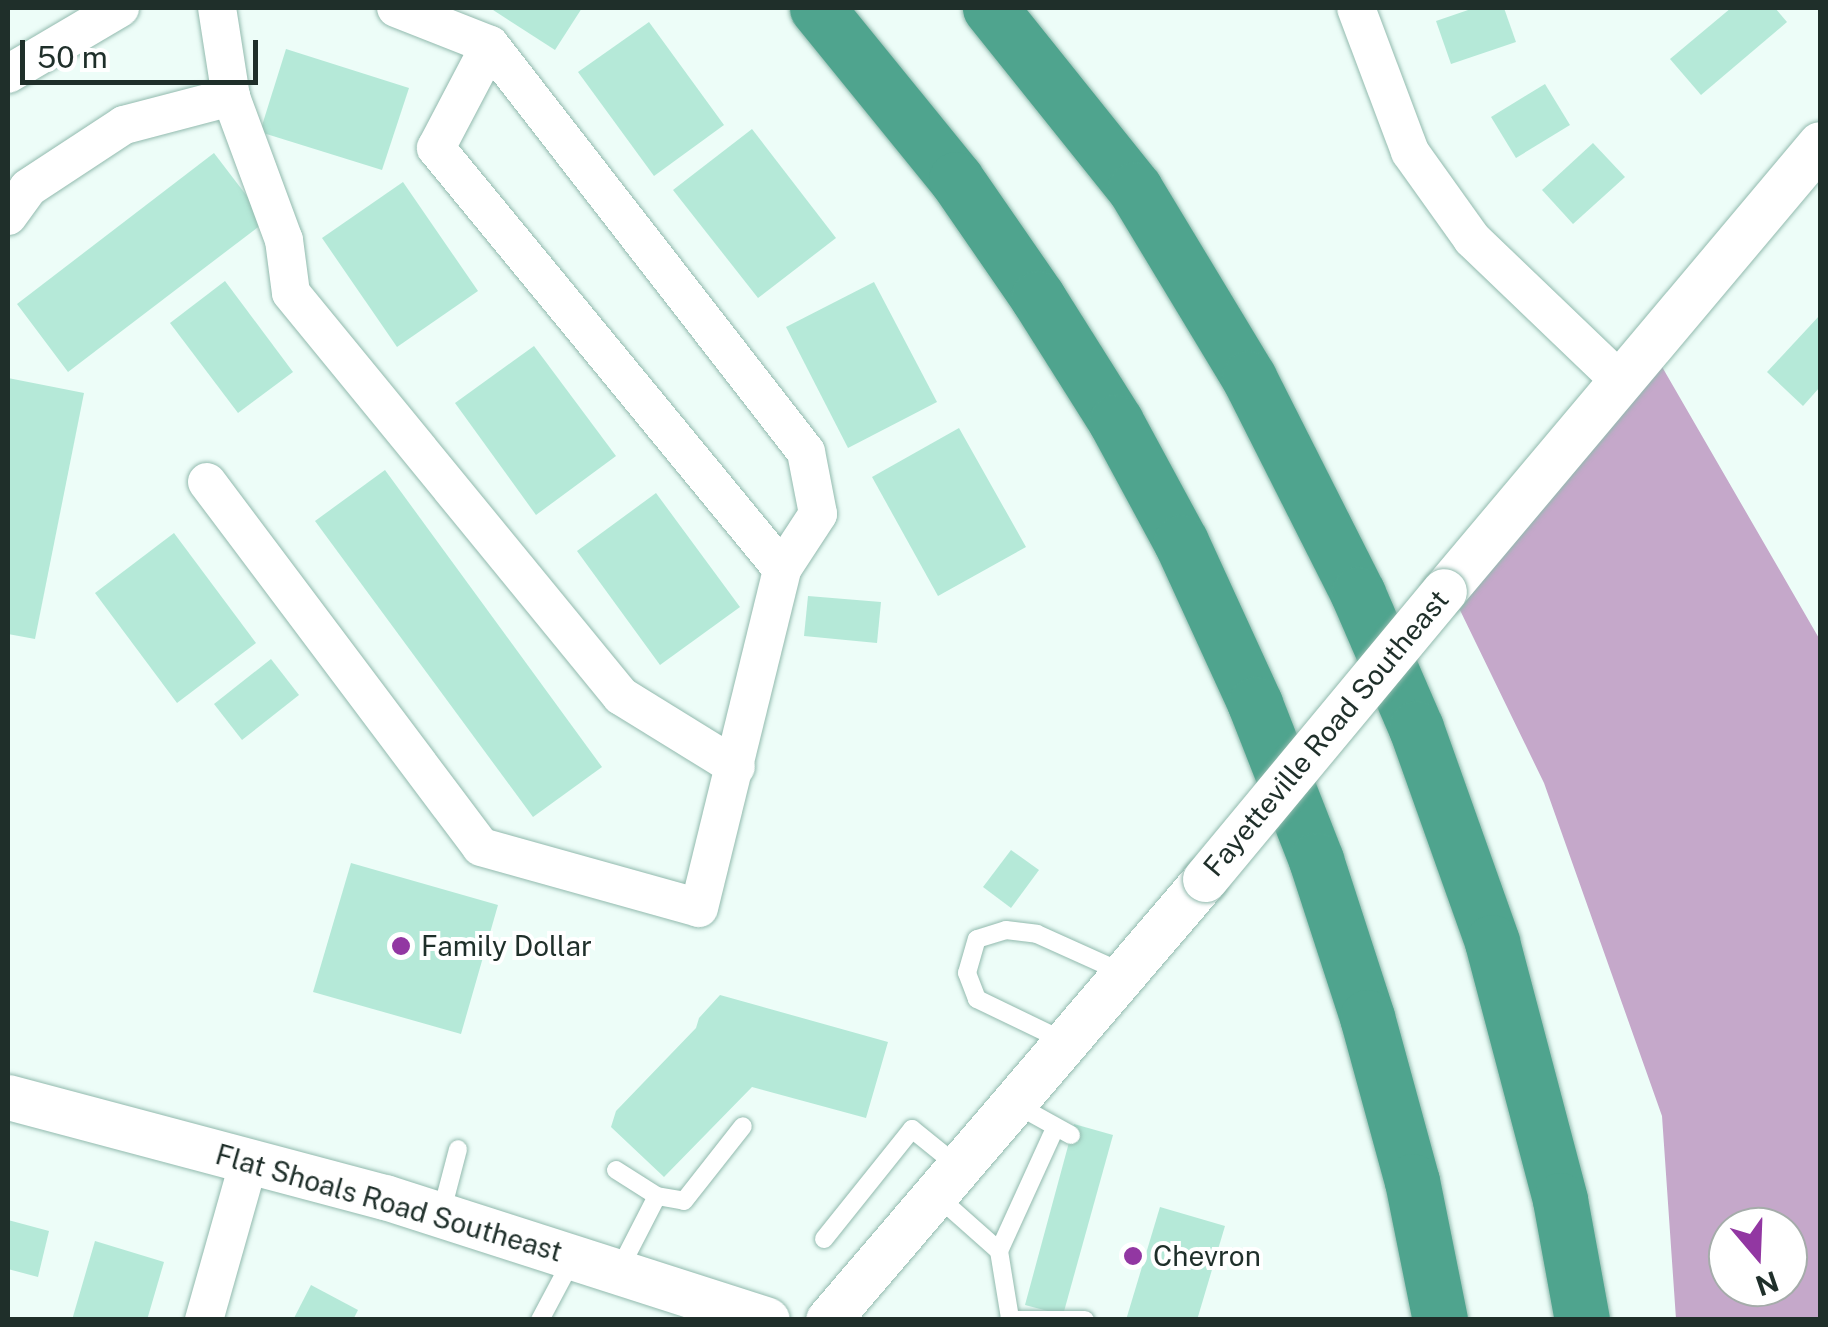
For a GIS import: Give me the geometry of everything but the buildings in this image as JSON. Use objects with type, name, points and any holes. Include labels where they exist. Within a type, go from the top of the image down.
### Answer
[{"type":"highway","points":[[817,8],[956,179],[1038,298],[1116,422],[1181,542],[1255,704],[1316,860],[1397,1127],[1440,1320]]},
{"type":"highway","points":[[990,8],[1062,92],[1144,204],[1249,378],[1358,594],[1416,728],[1492,942],[1560,1200],[1582,1320]]},
{"type":"street","points":[[8,74],[120,8]]},
{"type":"street","points":[[218,8],[232,97],[284,240],[290,294],[621,696],[736,767]]},
{"type":"street","points":[[207,482],[481,848],[699,908],[782,569],[818,514],[806,452],[490,45],[396,8]]},
{"type":"street","points":[[1356,8],[1410,152],[1472,239],[1618,379]]},
{"type":"street","points":[[490,45],[436,148],[782,569]]},
{"type":"street","points":[[8,216],[28,188],[124,125],[232,97]]},
{"type":"street","name":"Fayetteville Road Southeast","points":[[828,1320],[1068,1043],[1618,379],[1820,144]]},
{"type":"street","name":"Flat Shoals Road Southeast","points":[[8,1097],[440,1215],[739,1315]]},
{"type":"street","points":[[204,1320],[249,1161]]},
{"type":"lane","points":[[1068,1043],[976,999],[967,973],[976,940],[1006,930],[1037,934],[1126,974]]},
{"type":"lane","points":[[999,1251],[1063,1131],[1015,1104]]},
{"type":"lane","points":[[616,1170],[657,1196],[684,1202],[743,1126]]},
{"type":"lane","points":[[824,1239],[912,1130],[999,1251],[1009,1319],[1085,1320]]},
{"type":"lane","points":[[440,1215],[458,1150]]},
{"type":"lane","points":[[618,1272],[657,1196]]},
{"type":"lane","points":[[540,1320],[573,1258]]},
{"type":"shaded area","points":[[1650,346],[1820,640],[1820,1319],[1676,1319],[1662,1116],[1544,783],[1440,569]]},
{"type":"place","name":"Family Dollar","points":[[401,946]]},
{"type":"place","name":"Chevron","points":[[1133,1256]]}]
